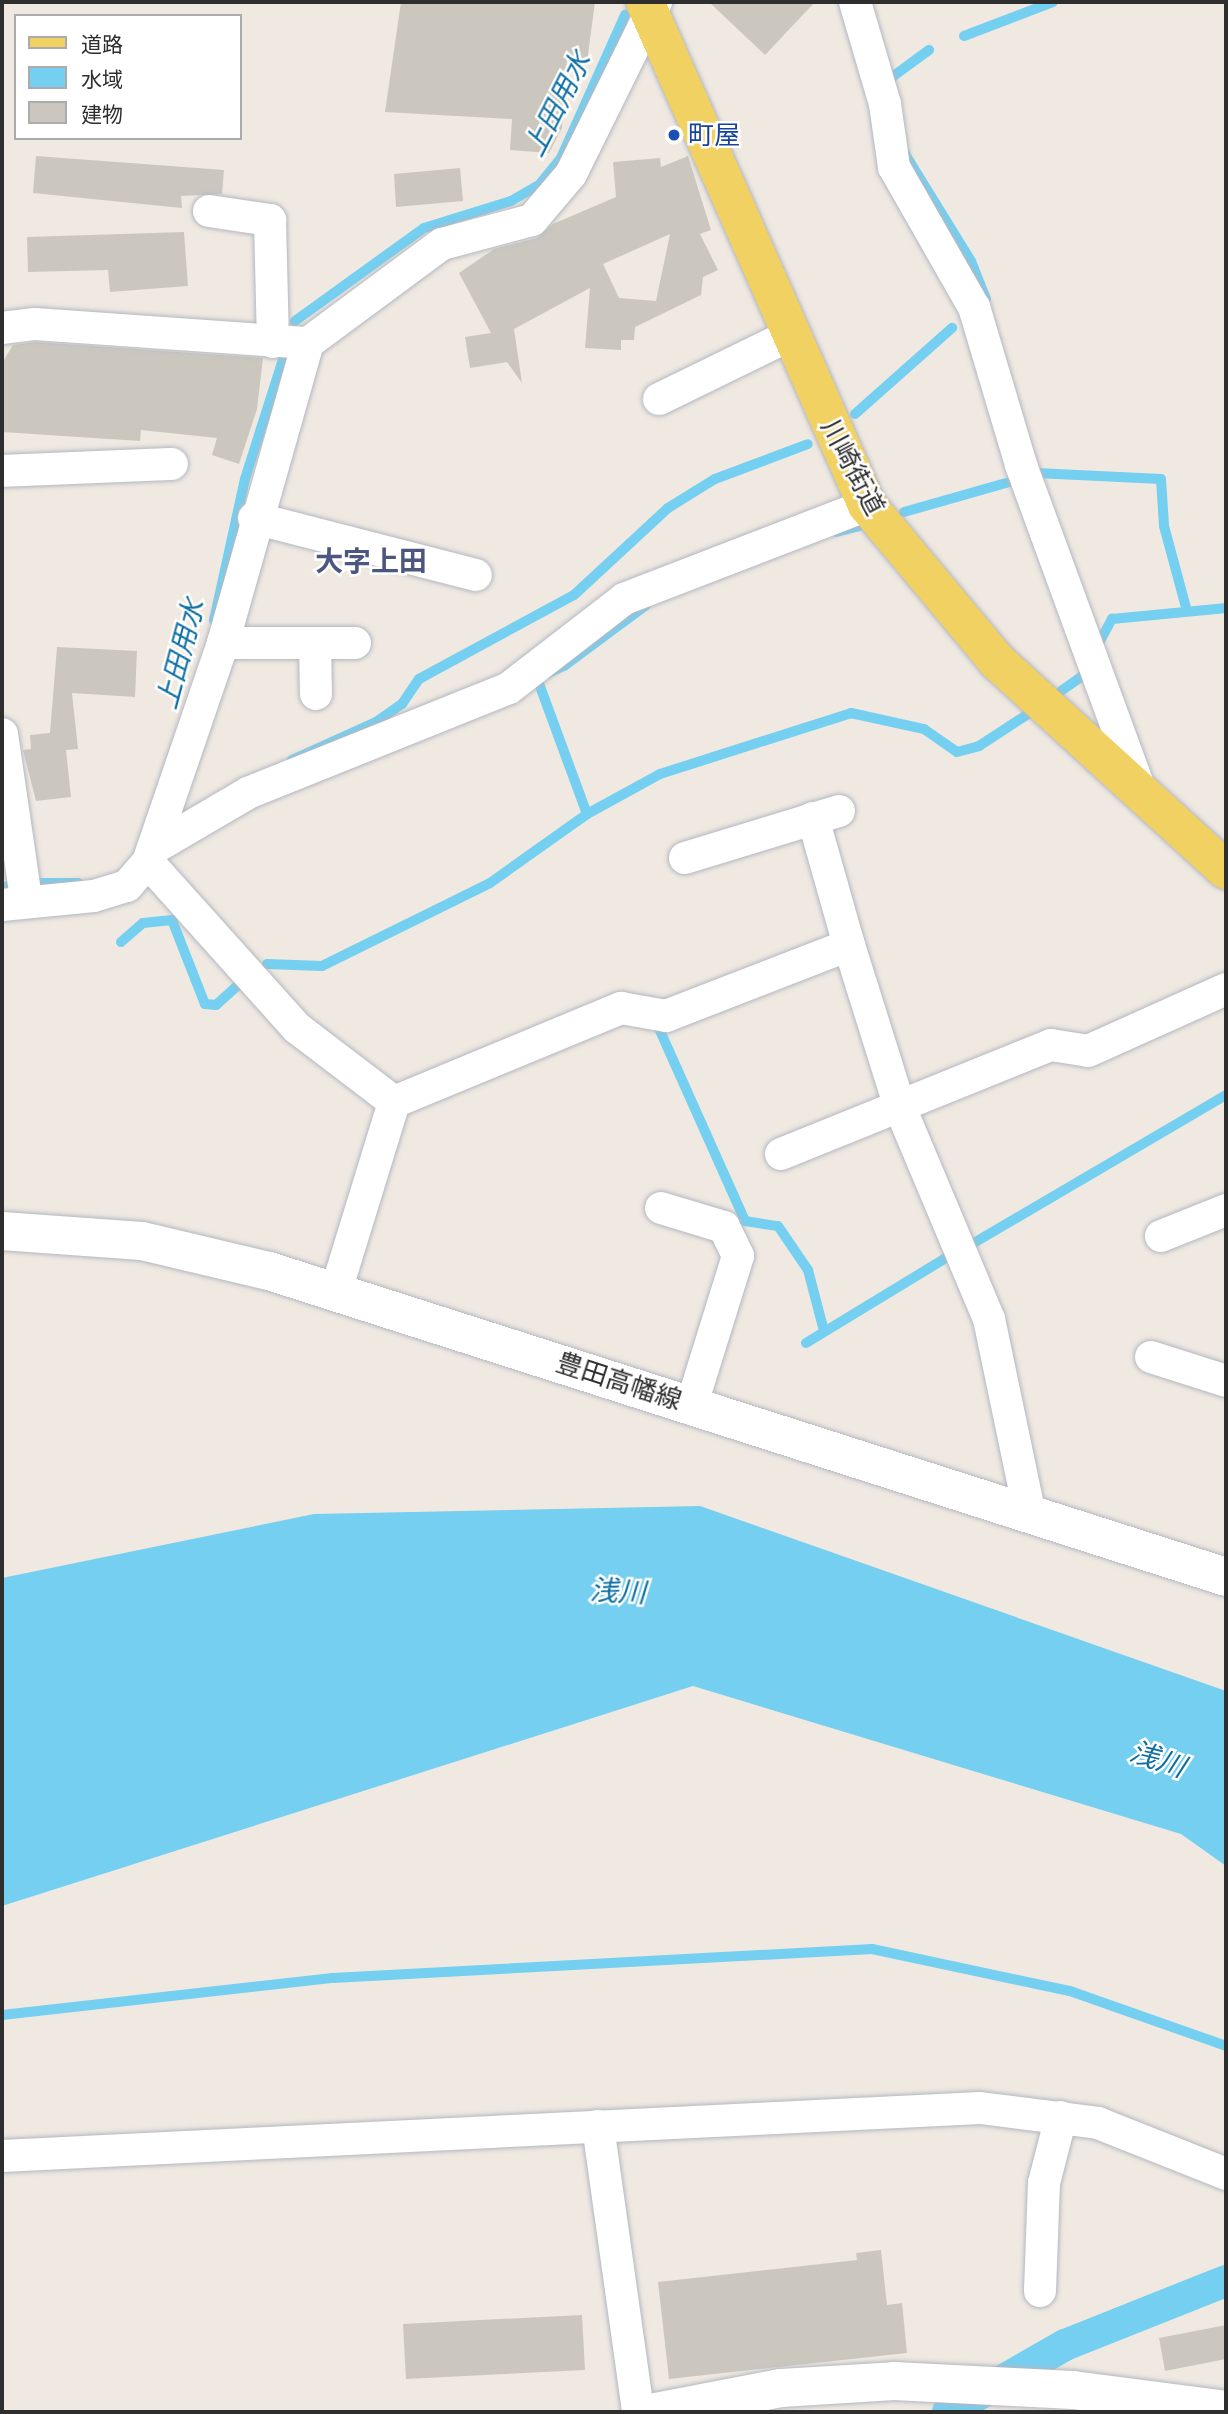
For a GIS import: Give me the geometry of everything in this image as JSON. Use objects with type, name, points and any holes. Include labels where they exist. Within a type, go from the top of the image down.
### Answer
[{"type":"main road","name":"川崎街道","points":[[651,7],[788,336],[867,505],[997,660],[1138,784],[1226,870]]},
{"type":"main road","name":"豊田高幡線","points":[[2,1231],[142,1241],[335,1294],[1029,1510],[1226,1577]]},
{"type":"main road","points":[[656,2412],[781,2388],[894,2381],[1073,2390],[1226,2410]]},
{"type":"street","points":[[855,2],[885,104],[894,167],[974,307],[1021,465],[1138,784]]},
{"type":"street","points":[[152,855],[223,643],[254,518],[308,343],[442,244],[532,220],[571,174],[651,7]]},
{"type":"street","points":[[209,211],[270,220],[273,342]]},
{"type":"street","points":[[2,328],[35,324],[308,343]]},
{"type":"street","points":[[659,400],[788,336]]},
{"type":"street","points":[[2,471],[172,464]]},
{"type":"street","points":[[2,733],[14,902],[94,896],[127,886],[152,855],[248,793],[509,688],[624,599],[867,505]]},
{"type":"street","points":[[254,518],[476,575]]},
{"type":"street","points":[[223,643],[355,643]]},
{"type":"street","points":[[315,643],[316,694]]},
{"type":"street","points":[[685,858],[826,814],[849,945],[899,1105],[989,1320],[1029,1510]]},
{"type":"street","points":[[152,855],[297,1028],[394,1102]]},
{"type":"street","points":[[394,1102],[621,1008],[666,1016],[849,945]]},
{"type":"street","points":[[781,1154],[1051,1045],[1088,1051],[1226,989]]},
{"type":"street","points":[[335,1294],[394,1102]]},
{"type":"street","points":[[661,1208],[724,1227],[738,1256],[692,1404]]},
{"type":"street","points":[[1161,1236],[1226,1210]]},
{"type":"street","points":[[1151,1357],[1226,1381]]},
{"type":"street","points":[[2,2156],[914,2109],[1061,2117],[1135,2133],[1226,2174]]},
{"type":"street","points":[[1040,2291],[1044,2183],[1061,2117]]},
{"type":"street","points":[[598,2126],[638,2412]]},
{"type":"water","name":"浅川","points":[[700,1506],[1226,1691],[1226,1866],[1181,1834],[693,1686],[2,1906],[2,1578],[314,1514]]},
{"type":"building","points":[[401,2],[595,2],[587,62],[567,59],[562,128],[549,153],[510,150],[512,119],[385,112]]},
{"type":"building","points":[[709,2],[815,2],[765,55]]},
{"type":"building","points":[[36,156],[224,170],[222,194],[181,196],[182,208],[33,193]]},
{"type":"building","points":[[688,156],[711,230],[700,234],[718,270],[703,277],[701,295],[635,327],[634,340],[621,340],[621,350],[585,348],[590,288],[514,329],[522,383],[507,362],[470,368],[465,337],[491,333],[459,273],[494,249],[537,238],[553,224],[616,197],[613,162],[660,158],[661,167]],"holes":[[[670,234],[656,301],[619,298],[603,264]]]},
{"type":"building","points":[[460,168],[463,201],[396,207],[394,174]]},
{"type":"building","points":[[184,232],[188,286],[110,292],[108,270],[28,272],[27,237]]},
{"type":"building","points":[[35,342],[263,358],[257,409],[239,464],[212,455],[217,438],[141,430],[140,441],[2,432],[2,363],[13,345]]},
{"type":"building","points":[[57,647],[137,651],[135,697],[72,693],[78,749],[66,750],[71,797],[36,801],[23,750],[31,749],[30,735],[50,733]]},
{"type":"building","points":[[881,2250],[887,2305],[902,2303],[907,2353],[669,2379],[658,2282],[857,2260],[856,2253]]},
{"type":"building","points":[[582,2315],[585,2370],[406,2379],[403,2324]]},
{"type":"building","points":[[1226,2325],[1226,2359],[1165,2371],[1159,2338]]},
{"type":"waterway","points":[[964,36],[1053,2]]},
{"type":"waterway","name":"上田用水","points":[[295,321],[424,228],[511,201],[540,184],[561,158],[625,15]]},
{"type":"waterway","points":[[888,80],[929,50]]},
{"type":"waterway","points":[[903,151],[971,261],[986,299]]},
{"type":"waterway","points":[[855,414],[952,328]]},
{"type":"waterway","name":"上田用水","points":[[214,620],[245,479],[283,359]]},
{"type":"waterway","points":[[292,760],[376,722],[402,704],[419,679],[574,595],[668,508],[715,479],[808,444]]},
{"type":"waterway","points":[[1036,473],[1161,479],[1164,526],[1187,611]]},
{"type":"waterway","points":[[904,512],[1016,480]]},
{"type":"waterway","points":[[836,532],[868,524]]},
{"type":"waterway","points":[[587,814],[537,678],[564,666],[646,605]]},
{"type":"waterway","points":[[1098,645],[1112,619],[1226,608]]},
{"type":"waterway","points":[[1061,691],[1087,673]]},
{"type":"waterway","points":[[267,964],[322,966],[490,883],[587,814],[660,774],[851,713],[924,729],[957,752],[979,746],[1028,714]]},
{"type":"waterway","name":"上田用水","points":[[40,883],[78,883]]},
{"type":"waterway","name":"上田用水","points":[[2,888],[8,886]]},
{"type":"waterway","points":[[121,942],[143,923],[172,920],[205,1004],[216,1005],[237,986]]},
{"type":"waterway","points":[[657,1024],[745,1221],[778,1226],[808,1270],[824,1331]]},
{"type":"waterway","points":[[972,1244],[1226,1095]]},
{"type":"waterway","points":[[806,1343],[946,1258]]},
{"type":"waterway","points":[[2,2015],[333,1978],[872,1949],[1070,1991],[1226,2046]]},
{"type":"waterway","points":[[1204,2291],[1226,2278]]},
{"type":"waterway","points":[[948,2412],[1065,2345],[1226,2281]]},
{"type":"place","name":"町屋","points":[[674,135]]},
{"type":"district","name":"大字上田","points":[[371,561]]}]
